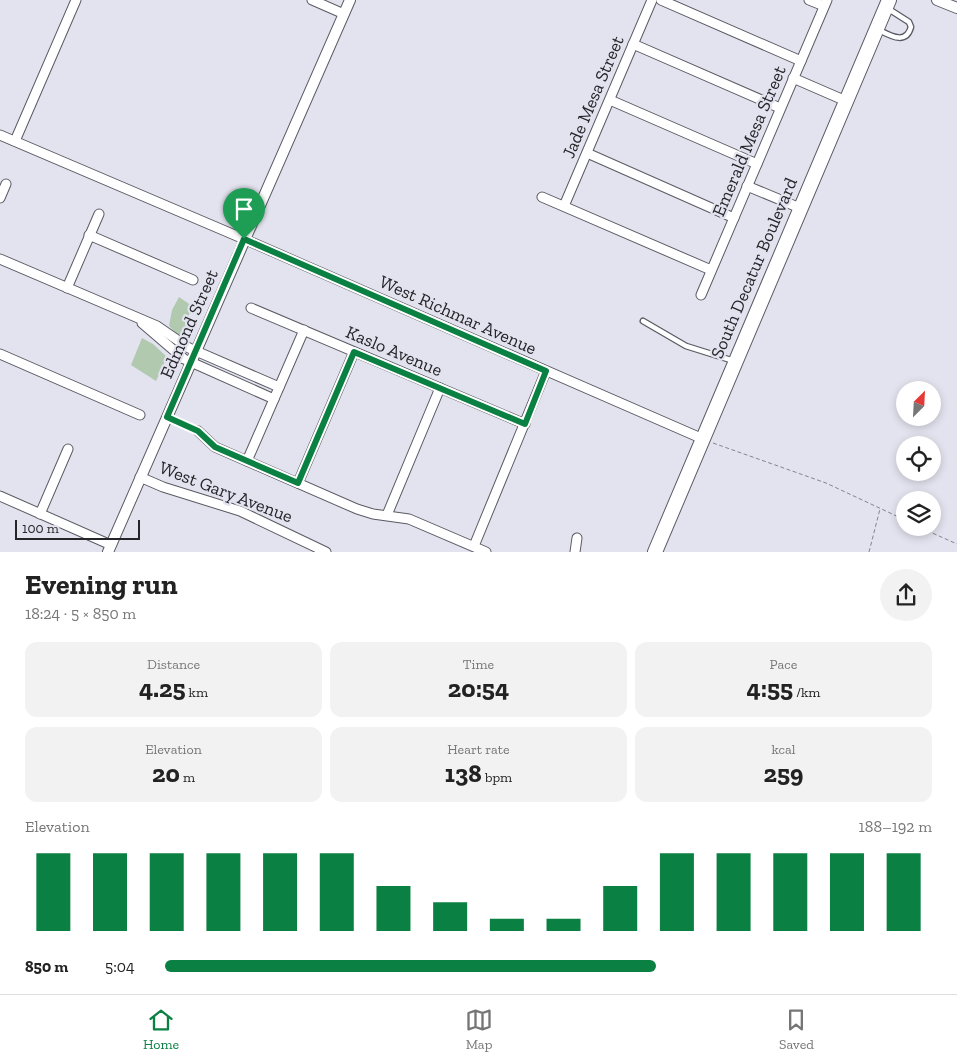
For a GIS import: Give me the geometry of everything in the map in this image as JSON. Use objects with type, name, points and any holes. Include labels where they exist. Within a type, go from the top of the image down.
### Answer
[{"type":"main road","name":"South Decatur Boulevard","points":[[655,552],[888,4]]},
{"type":"street","points":[[14,141],[76,0]]},
{"type":"street","points":[[312,0],[344,14]]},
{"type":"street","name":"Edmond Street","points":[[110,548],[350,0]]},
{"type":"street","name":"Jade Mesa Street","points":[[564,206],[652,0]]},
{"type":"street","points":[[661,0],[801,61]]},
{"type":"street","points":[[809,0],[825,3]]},
{"type":"street","points":[[937,0],[957,8]]},
{"type":"street","name":"Emerald Mesa Street","points":[[701,295],[825,3]]},
{"type":"street","points":[[634,44],[780,108]]},
{"type":"street","points":[[793,78],[846,100]]},
{"type":"street","points":[[610,100],[757,164]]},
{"type":"street","name":"West Richmar Avenue","points":[[0,135],[703,439]]},
{"type":"street","points":[[586,153],[734,218]]},
{"type":"street","points":[[0,198],[6,184]]},
{"type":"street","points":[[747,186],[800,208]]},
{"type":"street","points":[[542,197],[711,270]]},
{"type":"street","points":[[67,288],[99,214]]},
{"type":"street","points":[[89,236],[193,280]]},
{"type":"street","points":[[0,259],[138,319],[195,351],[279,388]]},
{"type":"street","name":"Kaslo Avenue","points":[[251,308],[525,424]]},
{"type":"street","points":[[247,461],[304,330]]},
{"type":"street","points":[[160,332],[180,356],[190,362],[274,399]]},
{"type":"street","points":[[298,483],[354,352]]},
{"type":"street","points":[[0,354],[140,415]]},
{"type":"street","points":[[474,546],[546,371]]},
{"type":"street","points":[[386,515],[440,388]]},
{"type":"street","points":[[198,431],[215,447],[357,509],[409,519],[486,552]]},
{"type":"street","points":[[40,514],[68,449]]},
{"type":"street","name":"West Gary Avenue","points":[[140,477],[162,487],[240,511],[326,552]]},
{"type":"street","points":[[0,496],[110,548]]},
{"type":"street","points":[[575,552],[577,538]]},
{"type":"lane","points":[[877,29],[900,39],[905,38],[910,32],[909,22],[888,4]]},
{"type":"lane","points":[[642,321],[686,346],[736,362]]},
{"type":"lane","points":[[250,388],[254,377]]},
{"type":"lane","points":[[167,417],[198,431]]},
{"type":"path","points":[[703,439],[826,483],[896,516]]},
{"type":"path","points":[[869,552],[880,508]]},
{"type":"path","points":[[939,536],[957,544]]},
{"type":"green space","points":[[179,297],[192,306],[181,338],[169,326],[172,310]]},
{"type":"green space","points":[[142,338],[153,344],[167,357],[156,381],[131,365]]},
{"type":"route","points":[[244,239],[546,371],[525,424],[354,352],[298,483],[215,447],[198,431],[167,417],[244,239]]}]
